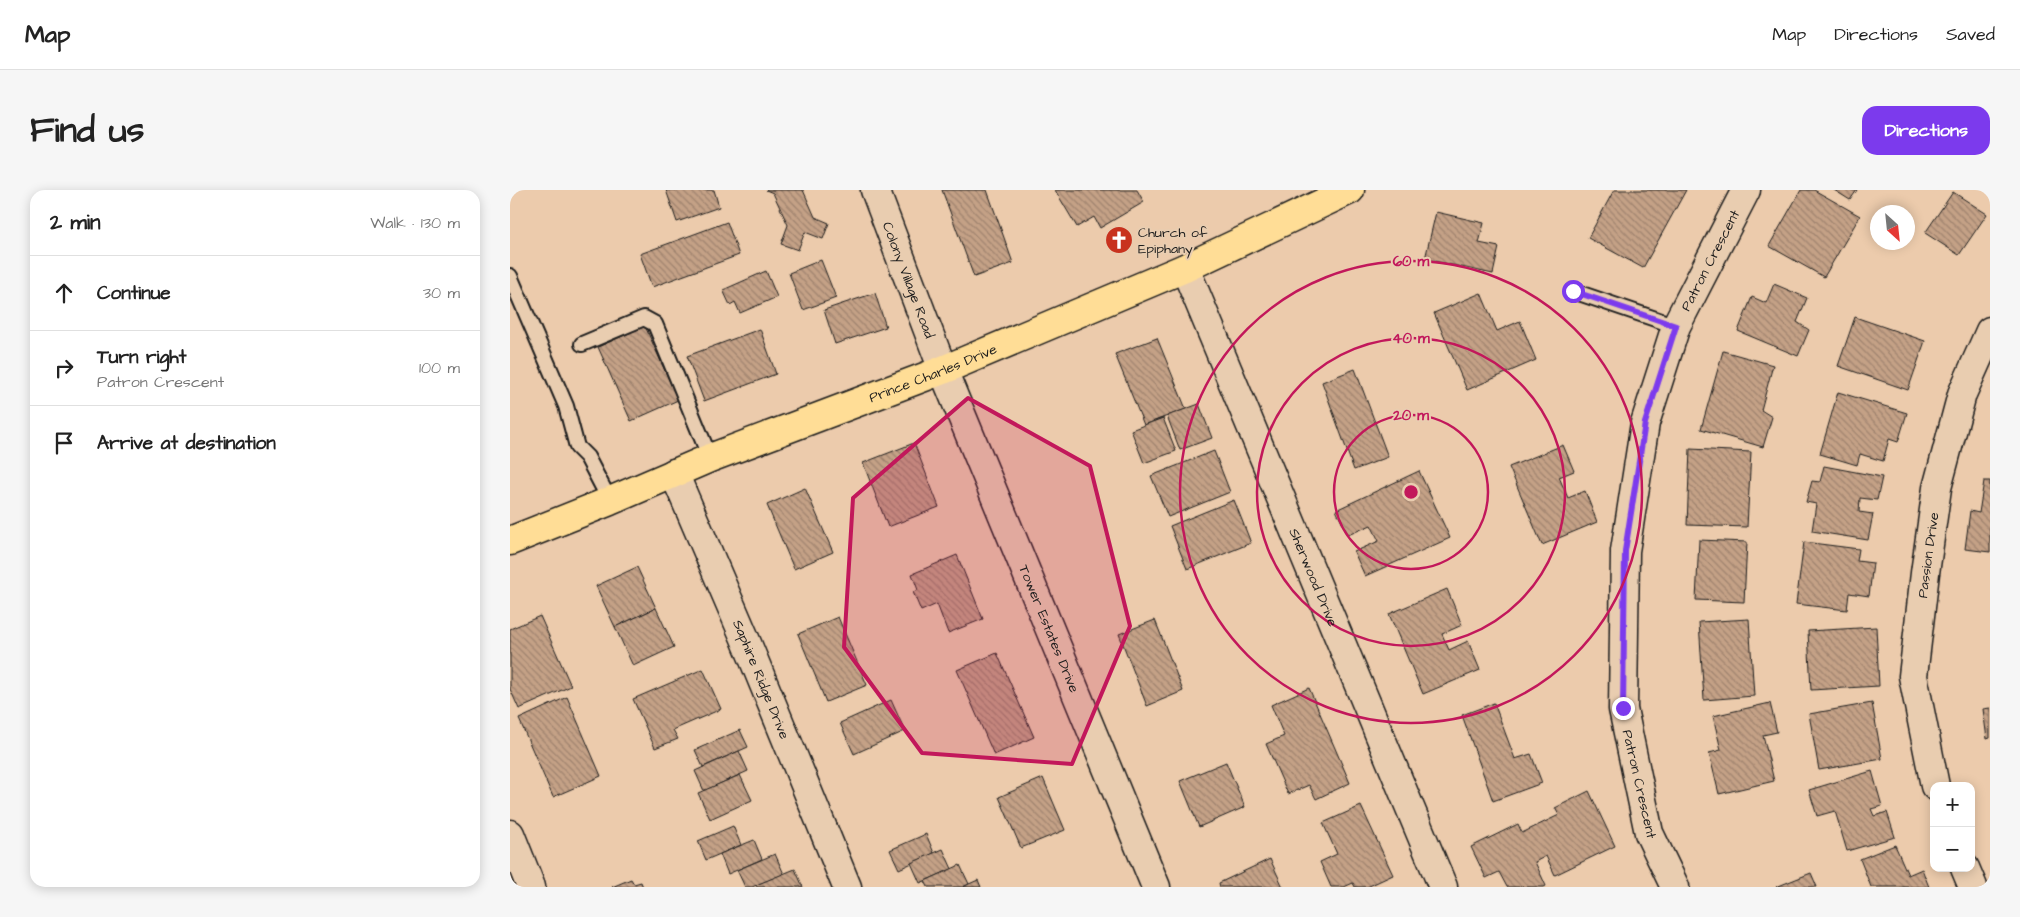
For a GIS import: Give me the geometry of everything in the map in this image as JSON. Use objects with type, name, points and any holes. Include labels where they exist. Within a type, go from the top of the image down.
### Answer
[{"type":"highway","name":"Prince Charles Drive","points":[[510,541],[710,458],[943,370],[1185,268],[1350,190]]},
{"type":"street","name":"Colony Village Road","points":[[875,190],[943,370]]},
{"type":"street","name":"Patron Crescent","points":[[1675,887],[1649,833],[1623,708],[1625,551],[1645,423],[1676,326],[1746,190]]},
{"type":"street","name":"Sherwood Drive","points":[[1185,268],[1443,887]]},
{"type":"street","name":"Passion Drive","points":[[1934,782],[1913,676],[1925,573],[1937,488],[1962,394],[1990,331]]},
{"type":"street","name":"Tower Estates Drive","points":[[943,370],[1156,887]]},
{"type":"street","name":"Saphire Ridge Drive","points":[[674,473],[748,645],[848,887]]},
{"type":"street","points":[[510,834],[531,887]]},
{"type":"street","points":[[1967,872],[1973,887]]},
{"type":"lane","points":[[510,276],[566,406],[578,448],[587,457],[610,501]]},
{"type":"lane","points":[[1573,291],[1676,326]]},
{"type":"lane","points":[[582,344],[644,318],[655,324],[710,458]]},
{"type":"highlighted area","points":[[968,398],[1090,466],[1130,626],[1072,764],[922,753],[844,647],[853,498]]},
{"type":"building","points":[[666,190],[714,190],[719,207],[677,222]]},
{"type":"building","points":[[766,190],[803,190],[815,217],[829,223],[823,239],[805,232],[798,250],[781,244],[788,225],[773,193]]},
{"type":"building","points":[[942,190],[987,190],[1013,263],[974,277]]},
{"type":"building","points":[[1055,190],[1137,190],[1144,202],[1100,228],[1094,217],[1077,227]]},
{"type":"building","points":[[1614,190],[1686,190],[1643,268],[1588,238]]},
{"type":"building","points":[[1801,190],[1814,190],[1860,216],[1824,277],[1769,246]]},
{"type":"building","points":[[1834,190],[1857,190],[1850,200]]},
{"type":"building","points":[[1953,192],[1987,214],[1959,255],[1925,233]]},
{"type":"building","points":[[1436,212],[1484,223],[1479,243],[1499,247],[1493,274],[1425,259]]},
{"type":"building","points":[[727,222],[739,255],[652,287],[640,254]]},
{"type":"building","points":[[821,260],[836,298],[803,310],[789,273]]},
{"type":"building","points":[[766,271],[777,297],[740,313],[735,302],[730,305],[723,290]]},
{"type":"building","points":[[1774,284],[1807,298],[1797,322],[1809,330],[1798,356],[1738,331],[1752,297],[1766,303]]},
{"type":"building","points":[[875,293],[886,327],[835,344],[824,310]]},
{"type":"building","points":[[1481,293],[1497,331],[1520,321],[1536,360],[1467,390],[1434,313]]},
{"type":"building","points":[[1855,317],[1925,341],[1908,390],[1838,366]]},
{"type":"building","points":[[645,326],[678,400],[631,421],[598,347]]},
{"type":"building","points":[[760,329],[776,374],[704,401],[687,356]]},
{"type":"building","points":[[1157,338],[1186,409],[1144,425],[1115,354]]},
{"type":"building","points":[[1723,351],[1773,365],[1761,410],[1772,417],[1763,447],[1701,429]]},
{"type":"building","points":[[1355,369],[1388,457],[1354,470],[1322,382]]},
{"type":"building","points":[[1838,392],[1907,413],[1898,442],[1889,439],[1883,461],[1860,454],[1857,465],[1820,454]]},
{"type":"building","points":[[1199,404],[1212,438],[1180,450],[1167,416]]},
{"type":"building","points":[[1163,418],[1176,451],[1144,463],[1131,430]]},
{"type":"building","points":[[914,443],[939,507],[888,527],[863,463]]},
{"type":"building","points":[[1563,445],[1574,471],[1559,477],[1568,498],[1585,491],[1597,522],[1542,545],[1509,467]]},
{"type":"building","points":[[1690,449],[1751,452],[1747,527],[1687,525]]},
{"type":"building","points":[[1214,451],[1230,492],[1168,517],[1151,476]]},
{"type":"building","points":[[1824,466],[1882,477],[1877,500],[1860,498],[1859,512],[1873,514],[1868,540],[1812,531],[1816,504],[1806,502],[1812,481],[1820,482]]},
{"type":"building","points":[[1419,471],[1450,538],[1365,576],[1354,552],[1379,541],[1371,525],[1348,535],[1336,510]]},
{"type":"building","points":[[1984,481],[1990,481],[1990,552],[1965,549],[1970,511],[1979,513]]},
{"type":"building","points":[[805,488],[833,552],[794,569],[767,505]]},
{"type":"building","points":[[1234,500],[1251,543],[1187,569],[1170,526]]},
{"type":"building","points":[[1699,540],[1747,542],[1744,602],[1696,600]]},
{"type":"building","points":[[1804,542],[1859,549],[1857,561],[1873,563],[1869,596],[1849,593],[1847,610],[1796,604]]},
{"type":"building","points":[[957,555],[983,619],[948,633],[937,604],[921,611],[913,592],[918,590],[912,574]]},
{"type":"building","points":[[637,567],[656,608],[615,627],[596,586]]},
{"type":"building","points":[[1447,589],[1462,625],[1442,634],[1449,650],[1468,641],[1480,670],[1423,694],[1389,614]]},
{"type":"building","points":[[656,608],[674,647],[633,666],[615,627]]},
{"type":"building","points":[[540,616],[571,686],[519,709],[510,689],[510,629]]},
{"type":"building","points":[[838,617],[867,685],[826,702],[798,634]]},
{"type":"building","points":[[1749,619],[1754,696],[1704,700],[1699,622]]},
{"type":"building","points":[[1155,620],[1183,691],[1147,706],[1119,634]]},
{"type":"building","points":[[1876,627],[1879,686],[1811,690],[1808,631]]},
{"type":"building","points":[[997,653],[1034,737],[994,755],[957,670]]},
{"type":"building","points":[[703,669],[721,709],[673,730],[678,739],[655,748],[633,699]]},
{"type":"building","points":[[1309,688],[1350,783],[1316,799],[1309,785],[1288,794],[1266,744],[1284,736],[1271,705]]},
{"type":"building","points":[[567,697],[601,776],[553,797],[519,719]]},
{"type":"building","points":[[891,700],[905,731],[854,754],[840,723]]},
{"type":"building","points":[[1494,703],[1515,759],[1531,754],[1542,783],[1493,801],[1462,715]]},
{"type":"building","points":[[1770,703],[1777,732],[1763,735],[1774,781],[1719,794],[1709,753],[1721,750],[1713,716]]},
{"type":"building","points":[[1872,703],[1882,759],[1819,770],[1809,714]]},
{"type":"building","points":[[1990,708],[1990,738],[1987,739],[1983,709]]},
{"type":"building","points":[[740,730],[748,747],[703,767],[695,750]]},
{"type":"building","points":[[739,751],[748,771],[704,791],[695,771]]},
{"type":"building","points":[[1226,762],[1245,807],[1199,827],[1180,781]]},
{"type":"building","points":[[1872,771],[1882,806],[1871,809],[1874,816],[1887,812],[1895,837],[1847,851],[1835,811],[1817,816],[1809,790]]},
{"type":"building","points":[[740,775],[752,800],[710,819],[698,793]]},
{"type":"building","points":[[1043,778],[1065,830],[1021,848],[999,797]]},
{"type":"building","points":[[1589,791],[1615,846],[1555,875],[1546,856],[1535,862],[1546,886],[1544,887],[1507,887],[1499,872],[1486,878],[1471,847],[1518,824],[1522,833],[1559,815],[1555,808]]},
{"type":"building","points":[[1361,806],[1393,875],[1367,887],[1355,887],[1353,883],[1344,887],[1331,887],[1320,862],[1337,854],[1323,823]]},
{"type":"building","points":[[733,826],[741,845],[706,860],[698,841]]},
{"type":"building","points":[[926,834],[934,853],[899,869],[890,850]]},
{"type":"building","points":[[754,840],[762,859],[728,874],[720,854]]},
{"type":"building","points":[[1895,845],[1908,875],[1922,869],[1929,887],[1871,887],[1860,859]]},
{"type":"building","points":[[943,849],[952,869],[920,883],[911,863]]},
{"type":"building","points":[[775,854],[784,874],[752,887],[745,887],[737,870]]},
{"type":"building","points":[[1270,859],[1283,887],[1220,887],[1219,883]]},
{"type":"building","points":[[960,865],[969,884],[963,887],[928,887],[925,881]]},
{"type":"building","points":[[795,869],[803,887],[757,887],[756,885]]},
{"type":"building","points":[[1811,873],[1817,887],[1776,887]]},
{"type":"building","points":[[631,879],[634,884],[641,882],[643,887],[612,887]]},
{"type":"building","points":[[978,880],[981,887],[963,887],[969,884]]},
{"type":"place","name":"Church of Epiphany","points":[[1119,240]]},
{"type":"route","points":[[1573,291],[1676,326],[1645,423],[1625,551],[1623,708]]}]
